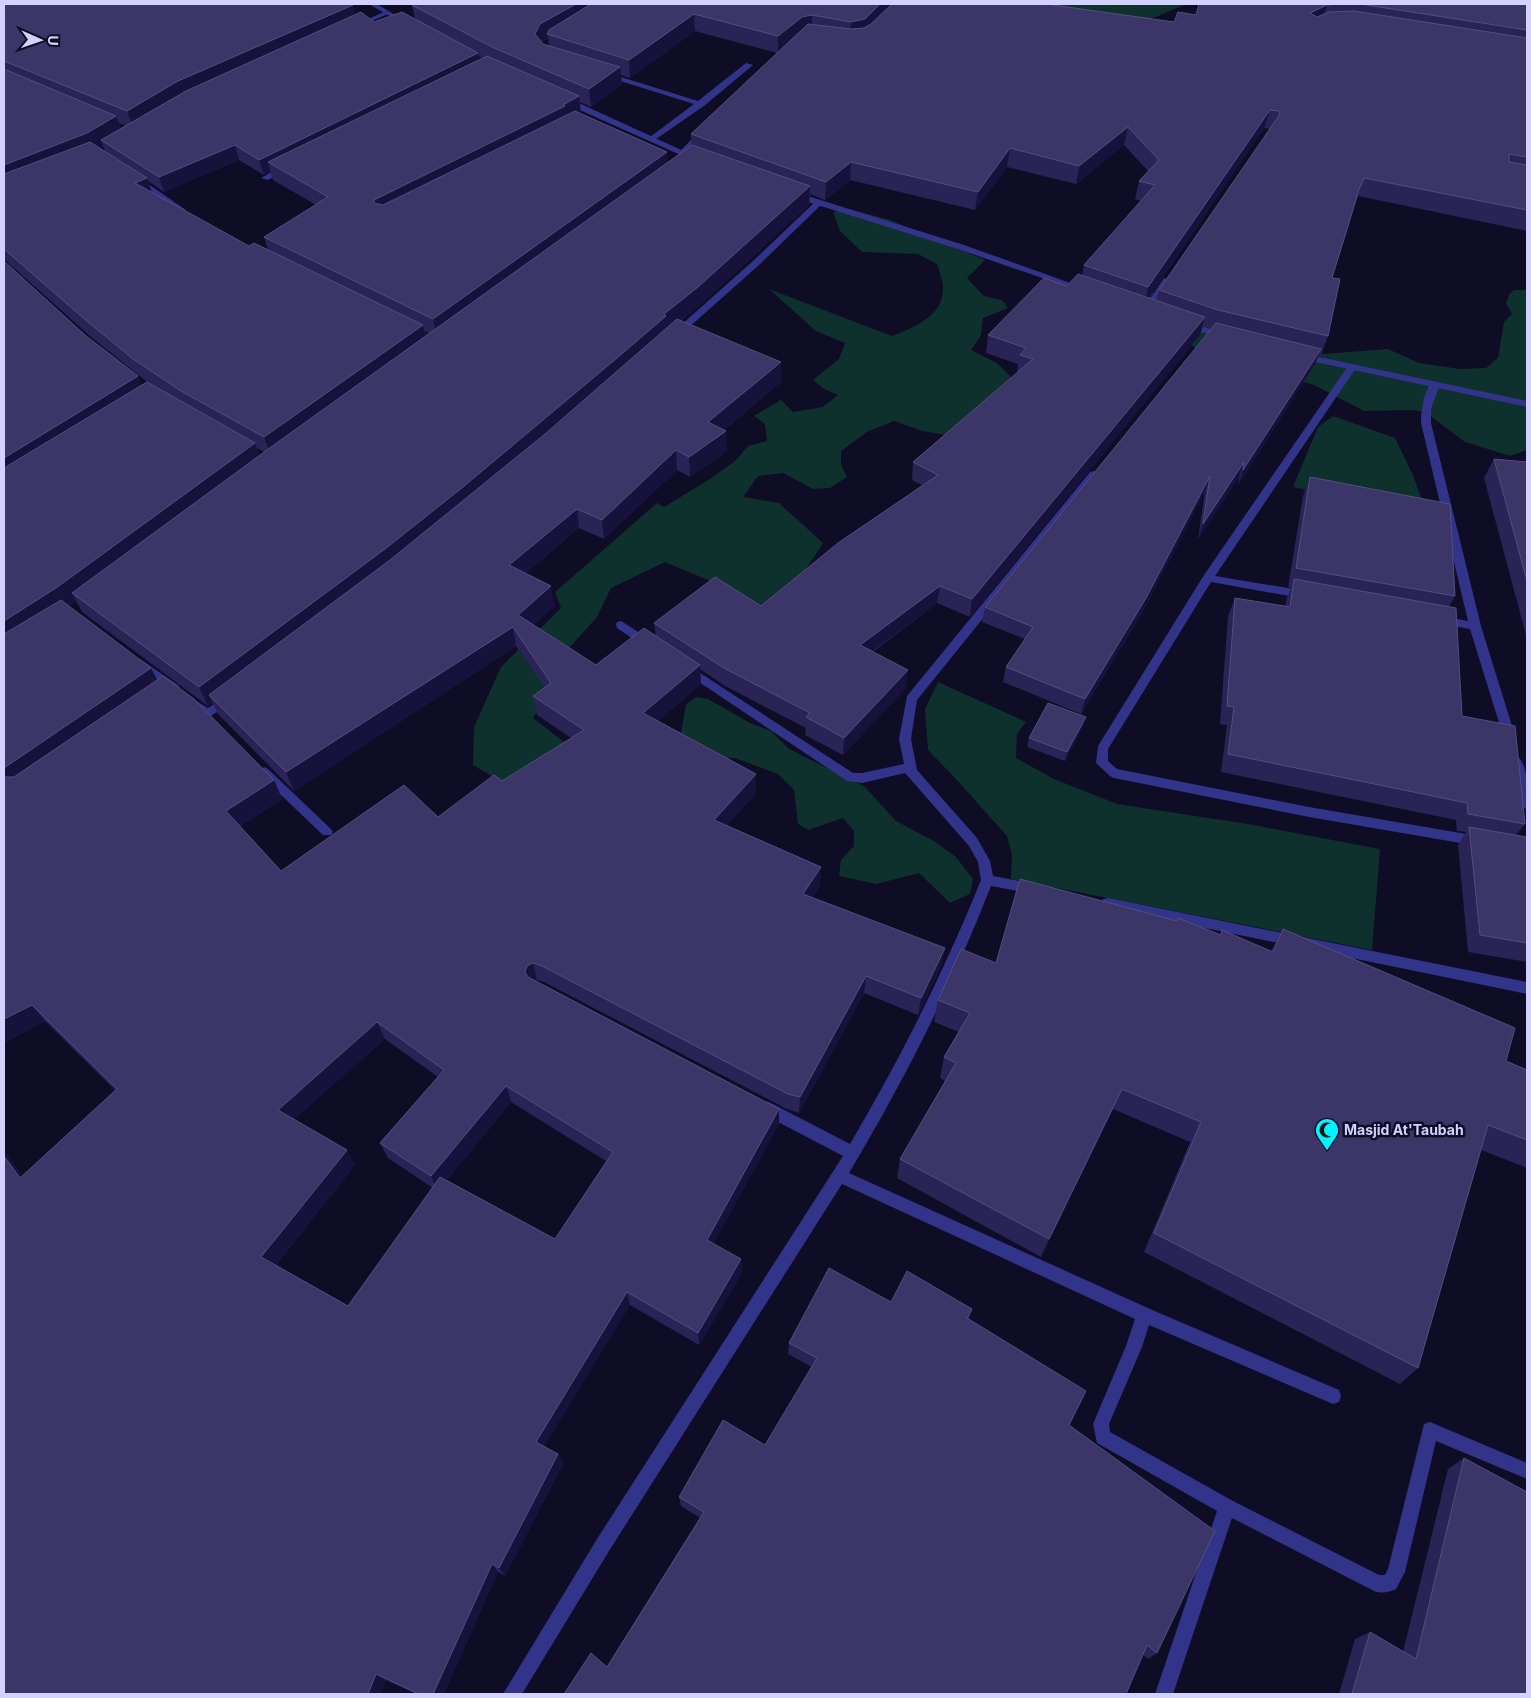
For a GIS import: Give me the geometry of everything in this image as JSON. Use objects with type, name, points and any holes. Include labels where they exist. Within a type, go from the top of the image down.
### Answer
[{"type":"street","points":[[372,4],[419,30]]},
{"type":"street","points":[[344,31],[386,13]]},
{"type":"street","points":[[653,139],[701,104],[749,65]]},
{"type":"street","points":[[596,72],[701,104]]},
{"type":"street","points":[[562,99],[653,139],[694,161]]},
{"type":"street","points":[[588,118],[598,114]]},
{"type":"street","points":[[682,153],[711,125]]},
{"type":"street","points":[[265,178],[291,165]]},
{"type":"street","points":[[130,176],[193,217]]},
{"type":"street","points":[[783,190],[961,247],[1096,294]]},
{"type":"street","points":[[667,342],[756,263],[819,203]]},
{"type":"street","points":[[1146,311],[1173,271]]},
{"type":"street","points":[[1173,320],[1206,336],[1235,339]]},
{"type":"street","points":[[1290,353],[1351,368],[1527,404]]},
{"type":"street","points":[[1351,368],[1208,578],[1102,749],[1102,764],[1114,773],[1309,812],[1489,843]]},
{"type":"street","points":[[1435,384],[1426,409],[1426,423],[1475,626],[1503,712],[1527,805]]},
{"type":"street","points":[[512,1694],[567,1601],[840,1176],[933,1006],[987,880],[984,861],[973,842],[912,772],[905,738],[911,699],[1104,461]]},
{"type":"street","points":[[1208,578],[1313,597]]},
{"type":"street","points":[[1428,617],[1475,626]]},
{"type":"street","points":[[621,625],[661,652]]},
{"type":"street","points":[[134,658],[212,718],[239,690]]},
{"type":"street","points":[[677,663],[851,778],[862,778],[910,766]]},
{"type":"street","points":[[255,764],[327,832]]},
{"type":"street","points":[[987,880],[1051,892]]},
{"type":"street","points":[[1098,901],[1527,988]]},
{"type":"street","points":[[748,1098],[852,1153]]},
{"type":"street","points":[[840,1176],[1144,1315],[1333,1396]]},
{"type":"street","points":[[1144,1315],[1134,1347],[1101,1424],[1103,1437],[1227,1507],[1378,1584],[1390,1583],[1396,1572],[1430,1430],[1527,1471]]},
{"type":"street","points":[[1164,1694],[1227,1507]]},
{"type":"green space","points":[[985,4],[1187,4],[1136,25]]},
{"type":"green space","points":[[849,209],[890,220],[985,260],[967,278],[984,296],[1002,300],[1008,308],[983,318],[981,335],[971,350],[997,363],[1025,391],[946,435],[922,431],[894,421],[867,432],[841,451],[841,465],[847,477],[830,488],[813,489],[783,473],[758,476],[743,497],[779,503],[823,543],[803,574],[760,613],[722,586],[665,562],[611,588],[597,617],[569,648],[545,700],[533,718],[567,744],[502,782],[473,765],[474,727],[501,667],[561,608],[555,592],[657,503],[664,507],[710,479],[735,461],[748,446],[767,441],[765,424],[754,416],[781,400],[793,412],[823,407],[838,395],[824,389],[813,380],[839,359],[845,343],[816,331],[769,289],[892,336],[926,319],[939,306],[943,287],[937,264],[918,254],[862,252],[840,231],[833,212]]},
{"type":"green space","points":[[1139,286],[1164,298],[1306,351],[1323,354],[1388,349],[1419,363],[1460,369],[1486,368],[1498,358],[1504,322],[1512,314],[1506,303],[1510,293],[1514,290],[1527,290],[1527,450],[1510,456],[1465,442],[1425,412],[1412,410],[1364,411],[1314,385],[1231,361],[1215,360],[1189,344],[1174,340]]},
{"type":"green space","points":[[1333,416],[1395,438],[1413,475],[1427,514],[1293,487],[1318,427]]},
{"type":"green space","points":[[938,682],[1026,722],[1017,734],[1016,758],[1054,779],[1117,804],[1248,824],[1380,849],[1372,950],[1011,879],[1012,855],[1007,836],[928,750],[925,709]]},
{"type":"green space","points":[[696,697],[708,699],[750,723],[771,731],[789,749],[865,787],[896,821],[934,841],[956,857],[973,879],[970,894],[950,903],[919,873],[876,884],[839,876],[841,860],[854,846],[854,831],[843,818],[808,830],[798,824],[794,790],[778,774],[735,758],[708,759],[665,756],[681,733],[686,705]]},
{"type":"building","points":[[4,4],[353,5],[178,81],[127,111],[4,61]]},
{"type":"building","points":[[576,4],[540,24],[535,34],[543,44],[620,67],[589,89],[492,47],[412,5]]},
{"type":"building","points":[[591,4],[880,4],[865,19],[851,22],[812,15],[802,17],[778,36],[694,14],[629,60],[547,34],[549,30]]},
{"type":"building","points":[[892,4],[1046,4],[1174,22],[1178,12],[1196,15],[1199,4],[1342,4],[1327,5],[1310,13],[1317,17],[1329,12],[1354,11],[1527,38],[1527,157],[1509,154],[1509,162],[1527,165],[1527,210],[1364,178],[1332,278],[1340,279],[1328,336],[1218,310],[1159,290],[1280,114],[1279,111],[1270,110],[1148,287],[1084,265],[1155,185],[1139,181],[1159,160],[1128,127],[1079,166],[1010,148],[978,192],[851,162],[826,182],[691,134],[808,24],[851,29],[864,28],[871,24]]},
{"type":"building","points":[[1360,4],[1527,4],[1527,30]]},
{"type":"building","points":[[361,12],[374,22],[402,12],[478,53],[259,160],[235,145],[159,177],[101,140],[186,91]]},
{"type":"building","points":[[487,56],[579,96],[563,105],[565,106],[374,200],[374,203],[383,205],[575,111],[667,152],[433,319],[264,237],[328,197],[268,162]]},
{"type":"building","points":[[4,69],[116,116],[87,133],[4,165]]},
{"type":"building","points":[[90,142],[147,178],[135,183],[249,246],[254,243],[423,325],[264,437],[181,391],[133,359],[4,249],[4,174]]},
{"type":"building","points":[[692,145],[810,186],[698,287],[664,314],[666,316],[463,487],[385,549],[199,687],[72,593],[271,447]]},
{"type":"building","points":[[4,261],[85,335],[138,376],[4,458]]},
{"type":"building","points":[[1078,274],[1205,317],[972,599],[940,586],[860,645],[908,670],[844,738],[806,717],[810,713],[724,668],[654,623],[715,577],[761,606],[838,543],[938,475],[913,462],[1033,359],[1020,355],[1026,348],[988,335],[1044,278],[1067,286]]},
{"type":"building","points":[[677,319],[781,362],[708,422],[726,431],[689,457],[676,450],[602,520],[577,509],[509,565],[551,586],[518,615],[596,665],[644,628],[700,665],[643,713],[756,774],[714,820],[821,867],[803,894],[945,948],[921,998],[866,976],[800,1097],[788,1094],[540,965],[533,963],[527,966],[525,972],[528,977],[779,1109],[707,1240],[741,1259],[698,1333],[627,1292],[536,1442],[558,1454],[499,1568],[492,1564],[433,1694],[419,1694],[376,1674],[368,1694],[4,1694],[4,1156],[20,1178],[117,1089],[32,1005],[4,1019],[4,777],[14,777],[163,676],[194,699],[274,780],[226,811],[281,871],[404,785],[438,817],[494,775],[502,781],[584,730],[533,696],[551,683],[513,627],[286,772],[209,695],[390,560],[545,434]],"holes":[[[377,1022],[444,1070],[380,1143],[431,1176],[506,1086],[613,1152],[555,1239],[440,1177],[348,1306],[261,1257],[347,1150],[278,1110]]]},
{"type":"building","points":[[1216,323],[1321,349],[1243,470],[1244,462],[1203,524],[1210,476],[1146,598],[1085,699],[1006,667],[1033,627],[985,607]]},
{"type":"building","points":[[147,382],[255,443],[56,588],[4,621],[4,468]]},
{"type":"building","points":[[1494,459],[1527,462],[1527,581]]},
{"type":"building","points":[[1310,477],[1450,504],[1455,596],[1296,568]]},
{"type":"building","points":[[1294,579],[1456,608],[1462,716],[1515,726],[1525,824],[1468,814],[1467,803],[1228,754],[1234,707],[1227,706],[1235,598],[1290,607]]},
{"type":"building","points":[[61,600],[151,668],[4,768],[4,634]]},
{"type":"building","points":[[1048,703],[1086,717],[1067,752],[1029,738]]},
{"type":"building","points":[[1469,827],[1526,837],[1527,943],[1480,935]]},
{"type":"building","points":[[1020,879],[1177,921],[1178,918],[1221,935],[1222,930],[1273,952],[1283,929],[1515,1028],[1506,1061],[1527,1070],[1527,1140],[1488,1125],[1418,1368],[1154,1233],[1201,1122],[1122,1089],[1049,1239],[900,1159],[956,1063],[944,1057],[970,1013],[938,1000],[961,949],[996,963]]},
{"type":"building","points":[[829,1268],[891,1302],[907,1271],[972,1309],[967,1318],[1086,1391],[1069,1425],[1215,1531],[1157,1653],[1147,1645],[1126,1694],[564,1694],[591,1653],[607,1667],[704,1512],[679,1497],[723,1420],[765,1445],[817,1358],[789,1343]]},
{"type":"building","points":[[1464,1458],[1527,1492],[1527,1694],[1352,1694],[1370,1632],[1416,1659]]},
{"type":"place","name":"Masjid At'Taubah","points":[[1327,1151]]}]
